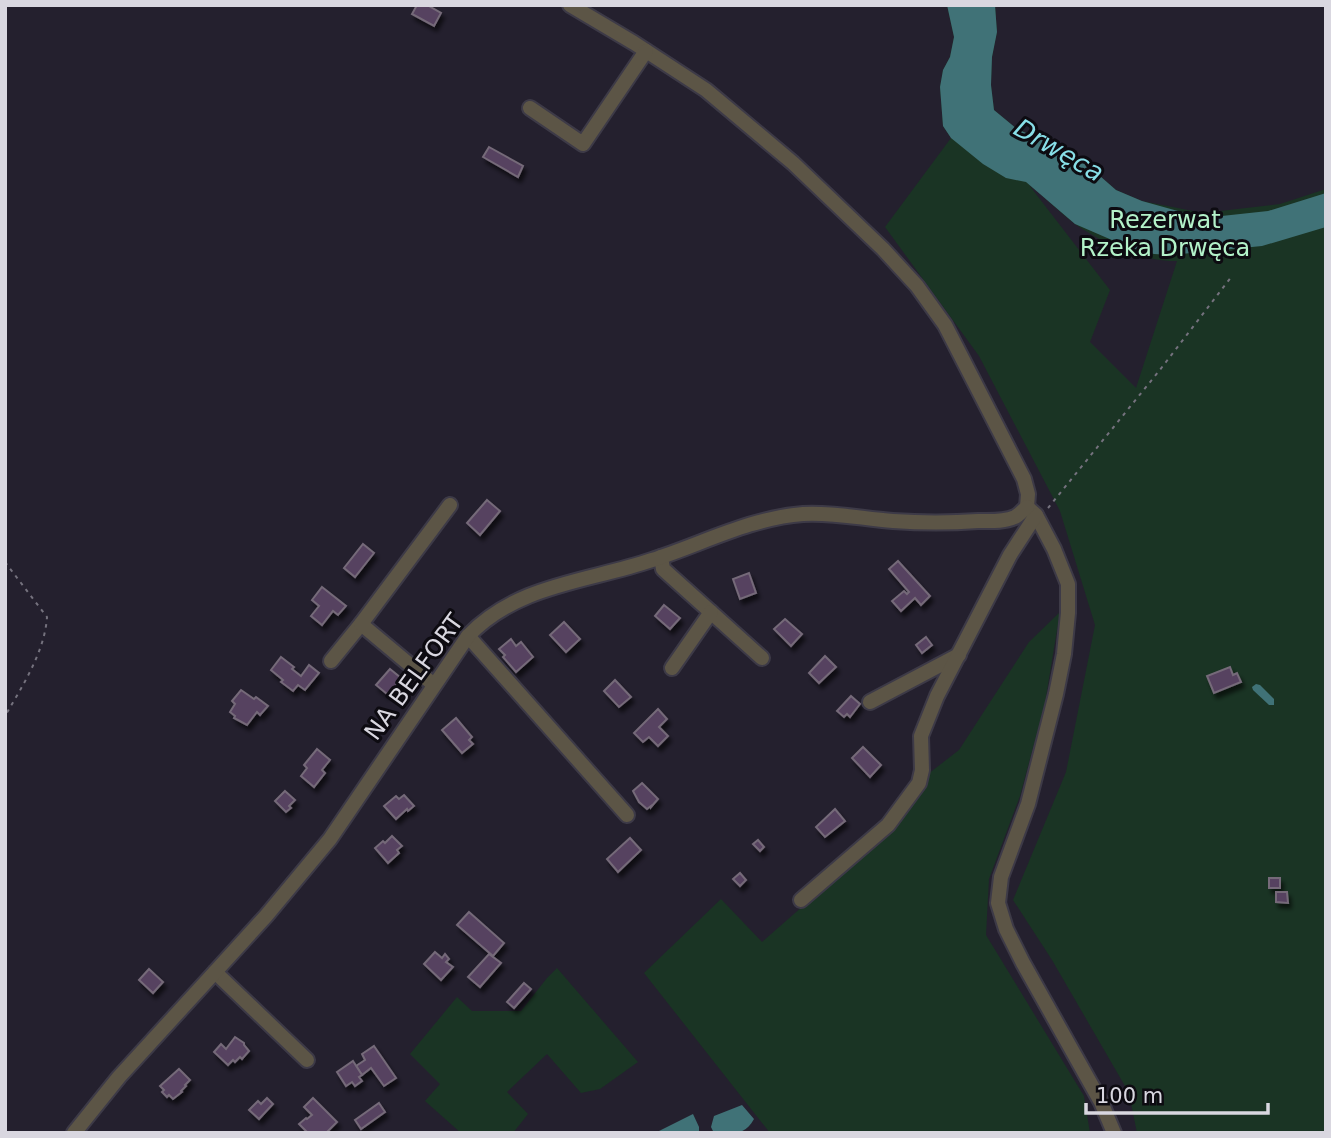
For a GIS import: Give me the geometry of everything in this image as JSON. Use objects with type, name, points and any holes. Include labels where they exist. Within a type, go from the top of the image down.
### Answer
[{"type":"street","points":[[570,5],[706,90],[793,163],[875,241],[917,286],[945,325],[1024,479],[1031,511],[1054,549],[1068,584],[1068,614],[1064,654],[1053,707],[1028,804],[1001,877],[998,903],[1006,929],[1023,963],[1101,1102],[1114,1133]]},
{"type":"street","points":[[530,108],[583,144],[646,51]]},
{"type":"street","points":[[331,661],[450,505]]},
{"type":"street","points":[[802,900],[888,825],[919,783],[922,771],[920,736],[937,696],[1031,511]]},
{"type":"street","name":"NA BELFORT","points":[[74,1133],[119,1077],[266,916],[330,839],[468,636],[490,615],[523,597],[551,587],[661,557],[780,516],[807,514],[915,522],[963,522],[1001,520],[1031,511]]},
{"type":"street","points":[[661,557],[663,569],[762,658]]},
{"type":"street","points":[[672,668],[711,612]]},
{"type":"street","points":[[360,624],[433,685]]},
{"type":"street","points":[[468,636],[627,816]]},
{"type":"street","points":[[870,702],[959,655]]},
{"type":"street","points":[[215,972],[307,1060]]},
{"type":"path","points":[[1031,511],[1044,512],[1064,489],[1232,275]]},
{"type":"path","points":[[5,562],[47,617],[47,632],[26,679],[5,716]]},
{"type":"green space","points":[[947,5],[995,5],[997,32],[992,57],[991,85],[994,110],[1017,129],[1076,155],[1116,190],[1142,201],[1203,213],[1280,204],[1326,189],[1326,1133],[1137,1133],[1129,1093],[1052,960],[1013,900],[1066,772],[1095,625],[1060,511],[979,356],[885,227],[951,138],[943,126],[940,87],[954,37]],"holes":[[[1029,185],[1075,224],[1098,238],[1137,255],[1177,261],[1136,388],[1090,342],[1110,290]]]},
{"type":"green space","points":[[1060,612],[1045,703],[1020,796],[989,879],[986,935],[1084,1096],[1090,1133],[770,1133],[644,973],[721,899],[762,942],[893,827],[928,774],[959,750],[1029,642]]},
{"type":"green space","points":[[557,968],[638,1062],[600,1089],[581,1093],[547,1054],[507,1092],[528,1114],[513,1133],[461,1133],[425,1101],[440,1084],[410,1054],[457,997],[472,1011],[521,1011]]},
{"type":"water","name":"Rezerwat Rzeka Drwęca","points":[[947,5],[995,5],[997,32],[992,57],[991,85],[994,110],[1017,129],[1076,155],[1116,190],[1142,201],[1203,218],[1268,211],[1326,193],[1326,227],[1262,246],[1171,255],[1154,254],[1128,247],[1075,224],[1026,182],[1006,178],[983,164],[951,138],[943,126],[940,87],[954,37]]},
{"type":"water","points":[[1256,684],[1274,699],[1274,705],[1269,705],[1253,690],[1252,687]]},
{"type":"water","points":[[742,1105],[754,1119],[746,1129],[737,1133],[714,1133],[711,1127],[714,1116]]},
{"type":"water","points":[[693,1114],[699,1133],[655,1133]]},
{"type":"building","points":[[417,5],[427,5],[441,13],[434,26],[412,14]]},
{"type":"building","points":[[489,147],[523,166],[518,177],[483,157]]},
{"type":"building","points":[[487,500],[500,511],[480,535],[467,523]]},
{"type":"building","points":[[363,544],[374,553],[355,577],[344,568]]},
{"type":"building","points":[[898,561],[930,596],[921,605],[915,598],[901,611],[892,601],[904,591],[907,594],[909,592],[889,569]]},
{"type":"building","points":[[749,573],[756,593],[740,599],[733,579]]},
{"type":"building","points":[[322,587],[346,606],[338,615],[333,611],[322,625],[311,616],[319,606],[312,600]]},
{"type":"building","points":[[664,605],[680,618],[670,629],[655,616]]},
{"type":"building","points":[[785,619],[802,634],[791,646],[774,629]]},
{"type":"building","points":[[564,622],[580,639],[566,652],[550,635]]},
{"type":"building","points":[[926,637],[932,645],[922,653],[916,645]]},
{"type":"building","points":[[511,639],[516,646],[521,642],[533,657],[516,672],[499,649]]},
{"type":"building","points":[[825,656],[836,667],[819,683],[809,673]]},
{"type":"building","points":[[281,657],[301,676],[309,665],[319,673],[305,690],[298,685],[293,691],[271,670]]},
{"type":"building","points":[[1230,667],[1233,675],[1237,673],[1241,682],[1214,693],[1207,676]]},
{"type":"building","points":[[390,669],[401,678],[396,687],[387,694],[376,685]]},
{"type":"building","points":[[615,680],[631,697],[619,707],[604,691]]},
{"type":"building","points":[[241,690],[268,706],[260,715],[257,712],[247,725],[234,718],[230,712],[235,704],[232,701]]},
{"type":"building","points":[[851,696],[860,704],[850,717],[847,714],[844,717],[837,711]]},
{"type":"building","points":[[658,709],[667,719],[659,727],[668,736],[658,746],[649,737],[643,742],[634,733]]},
{"type":"building","points":[[456,718],[472,737],[469,740],[473,744],[462,753],[442,730]]},
{"type":"building","points":[[863,747],[881,765],[870,777],[852,758]]},
{"type":"building","points":[[317,749],[330,760],[322,770],[325,773],[314,787],[301,776],[307,768],[304,765]]},
{"type":"building","points":[[642,783],[658,799],[647,809],[633,791]]},
{"type":"building","points":[[285,791],[295,800],[286,812],[275,801]]},
{"type":"building","points":[[404,795],[414,806],[396,819],[384,806],[396,796],[399,799]]},
{"type":"building","points":[[835,809],[845,821],[825,837],[816,827]]},
{"type":"building","points":[[392,836],[402,846],[397,850],[399,853],[388,863],[375,848]]},
{"type":"building","points":[[630,838],[641,850],[618,872],[607,859]]},
{"type":"building","points":[[758,840],[764,847],[760,851],[753,844]]},
{"type":"building","points":[[740,873],[746,880],[740,886],[733,879]]},
{"type":"building","points":[[1269,878],[1280,878],[1280,888],[1269,888]]},
{"type":"building","points":[[1276,892],[1287,892],[1288,903],[1276,902]]},
{"type":"building","points":[[469,912],[504,943],[493,956],[457,925]]},
{"type":"building","points":[[435,952],[442,958],[445,954],[449,959],[446,962],[453,967],[441,980],[424,964]]},
{"type":"building","points":[[489,954],[501,963],[480,987],[468,977]]},
{"type":"building","points":[[149,969],[163,982],[153,993],[139,980]]},
{"type":"building","points":[[524,983],[531,989],[514,1008],[507,1002]]},
{"type":"building","points":[[235,1037],[244,1043],[249,1051],[242,1059],[240,1057],[235,1062],[233,1060],[228,1065],[214,1052],[221,1044],[226,1049]]},
{"type":"building","points":[[374,1046],[396,1078],[384,1086],[371,1068],[362,1075],[356,1066],[365,1060],[362,1054]]},
{"type":"building","points":[[353,1061],[362,1075],[359,1077],[362,1081],[355,1086],[352,1082],[346,1086],[337,1072]]},
{"type":"building","points":[[179,1069],[190,1080],[173,1099],[162,1092],[164,1090],[160,1086]]},
{"type":"building","points":[[267,1098],[273,1104],[259,1119],[249,1110],[258,1101],[261,1104]]},
{"type":"building","points":[[313,1098],[337,1122],[326,1133],[308,1133],[299,1124],[312,1115],[304,1107]]},
{"type":"building","points":[[379,1103],[385,1112],[361,1129],[355,1120]]},
{"type":"water label","name":"Drwęca","points":[[1059,150]]}]
